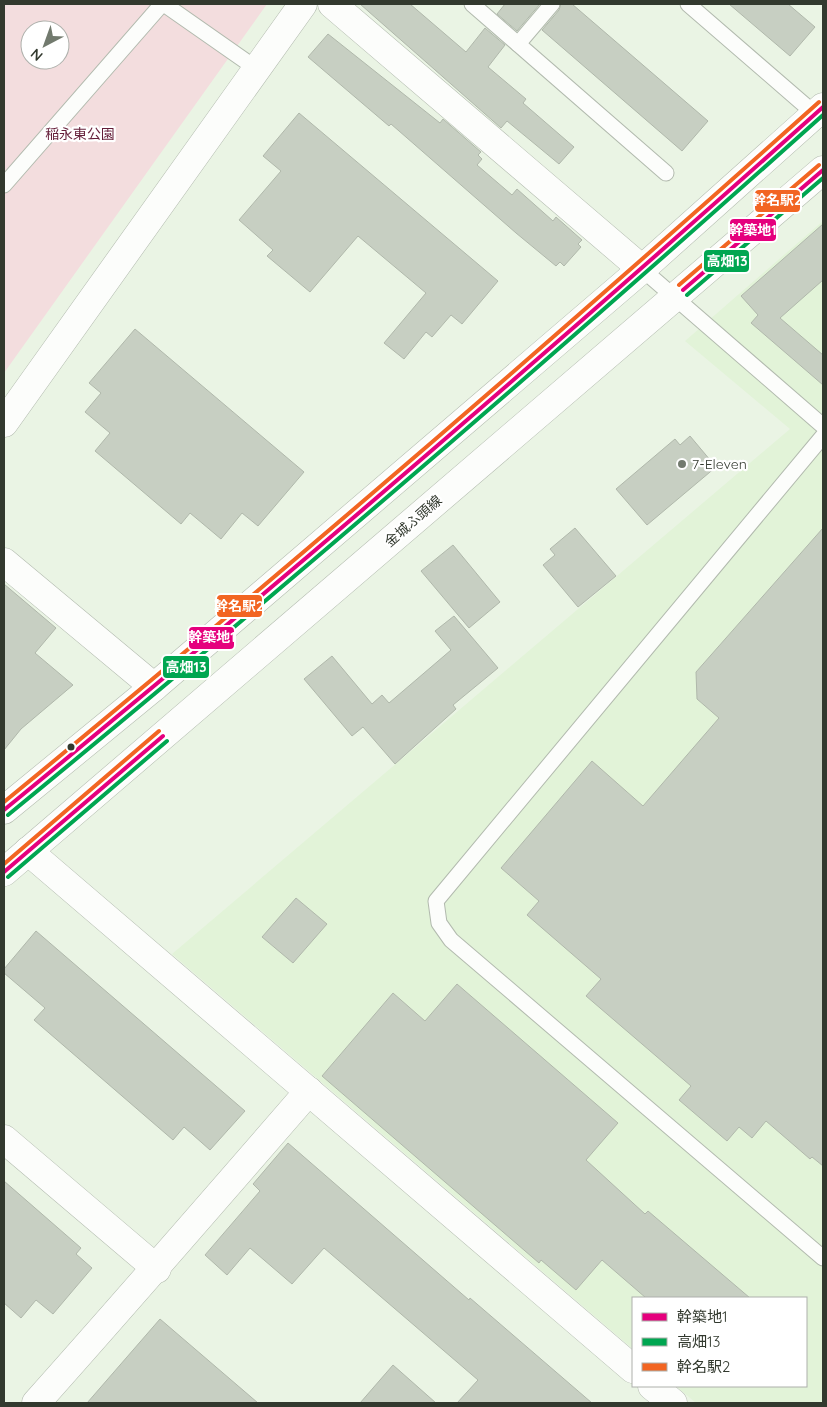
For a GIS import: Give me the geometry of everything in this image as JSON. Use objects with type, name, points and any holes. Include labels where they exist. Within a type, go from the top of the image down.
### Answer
[{"type":"street","points":[[4,423],[303,4]]},
{"type":"street","points":[[332,4],[642,269]]},
{"type":"street","points":[[4,810],[154,687],[642,269],[819,110]]},
{"type":"street","name":"金城ふ頭線","points":[[4,872],[823,170]]},
{"type":"street","points":[[4,562],[154,687]]},
{"type":"street","points":[[28,850],[632,1368]]},
{"type":"street","points":[[36,1403],[157,1268],[197,1218],[309,1091]]},
{"type":"street","points":[[4,1139],[157,1268]]},
{"type":"street","points":[[653,1387],[673,1403]]},
{"type":"lane","points":[[4,186],[163,4],[257,68]]},
{"type":"lane","points":[[472,4],[666,173]]},
{"type":"lane","points":[[518,44],[552,4]]},
{"type":"lane","points":[[688,4],[819,110]]},
{"type":"lane","points":[[642,269],[823,426]]},
{"type":"lane","points":[[823,436],[436,901],[439,922],[452,940],[823,1258]]},
{"type":"shaded area","points":[[823,221],[823,1403],[696,1403],[677,1387],[807,1387],[807,1297],[632,1297],[632,1348],[172,954],[790,429],[685,341]]},
{"type":"green space","name":"稲永東公園","points":[[4,4],[267,4],[4,373]]},
{"type":"building","points":[[360,4],[410,4],[466,52],[485,28],[505,45],[488,67],[526,99],[523,103],[574,147],[559,164],[507,121],[501,128]]},
{"type":"building","points":[[505,4],[540,4],[517,31],[497,14]]},
{"type":"building","points":[[561,4],[572,4],[708,121],[682,151],[542,30],[559,10]]},
{"type":"building","points":[[729,4],[788,4],[815,27],[790,56]]},
{"type":"building","points":[[328,34],[440,123],[443,119],[481,152],[478,155],[482,159],[477,165],[512,195],[517,189],[553,221],[556,217],[582,240],[578,244],[581,247],[564,266],[560,262],[556,266],[391,124],[389,126],[308,57]]},
{"type":"building","points":[[299,113],[498,281],[462,324],[451,315],[432,337],[426,332],[404,359],[384,343],[426,293],[358,236],[310,292],[267,256],[273,250],[239,220],[281,171],[263,156]]},
{"type":"building","points":[[823,224],[823,280],[780,318],[823,355],[823,385],[751,323],[758,315],[741,296]]},
{"type":"building","points":[[135,329],[304,472],[258,526],[242,513],[221,539],[190,513],[181,524],[95,451],[110,433],[85,412],[101,393],[89,383]]},
{"type":"building","points":[[690,436],[716,467],[647,525],[616,489],[675,439],[680,445]]},
{"type":"building","points":[[575,528],[616,576],[578,607],[543,565],[555,555],[550,549]]},
{"type":"building","points":[[823,528],[823,1166],[812,1157],[810,1159],[766,1121],[752,1138],[739,1127],[727,1141],[679,1100],[691,1086],[586,996],[601,979],[527,915],[539,901],[501,868],[592,761],[643,806],[719,718],[697,699],[696,672]]},
{"type":"building","points":[[453,545],[500,602],[469,628],[421,571]]},
{"type":"building","points":[[4,584],[56,628],[35,653],[73,685],[21,729],[4,750]]},
{"type":"building","points":[[454,616],[498,668],[453,705],[456,709],[395,764],[363,727],[352,736],[304,679],[332,656],[372,704],[382,695],[389,703],[451,650],[435,631]]},
{"type":"building","points":[[296,898],[327,924],[293,963],[262,937]]},
{"type":"building","points":[[36,931],[245,1111],[210,1150],[184,1127],[173,1140],[34,1020],[45,1008],[4,973],[4,969]]},
{"type":"building","points":[[457,984],[618,1123],[586,1160],[645,1214],[648,1211],[749,1297],[645,1297],[602,1260],[576,1290],[541,1260],[539,1263],[322,1076],[393,993],[425,1021]]},
{"type":"building","points":[[288,1143],[469,1300],[470,1298],[592,1403],[457,1403],[478,1380],[324,1248],[292,1284],[250,1248],[227,1275],[205,1255],[260,1191],[253,1184]]},
{"type":"building","points":[[4,1181],[81,1248],[76,1254],[92,1268],[53,1314],[36,1300],[21,1318],[4,1303]]},
{"type":"building","points":[[160,1319],[258,1403],[87,1403]]},
{"type":"building","points":[[393,1365],[436,1403],[360,1403]]},
{"type":"transit line","name":"幹名駅2","points":[[4,802],[313,544],[618,280],[819,102]]},
{"type":"transit line","name":"幹築地1","points":[[4,810],[315,551],[621,286],[823,107]]},
{"type":"transit line","name":"高畑13","points":[[8,815],[317,557],[622,293],[823,115]]},
{"type":"transit line","name":"幹名駅2","points":[[679,285],[819,165]]},
{"type":"transit line","name":"幹築地1","points":[[683,290],[823,170]]},
{"type":"transit line","name":"高畑13","points":[[687,295],[823,178]]},
{"type":"transit line","name":"幹名駅2","points":[[4,864],[159,731]]},
{"type":"transit line","name":"幹築地1","points":[[4,872],[163,736]]},
{"type":"transit line","name":"高畑13","points":[[8,877],[167,741]]},
{"type":"place","name":"7-Eleven","points":[[682,464]]}]
